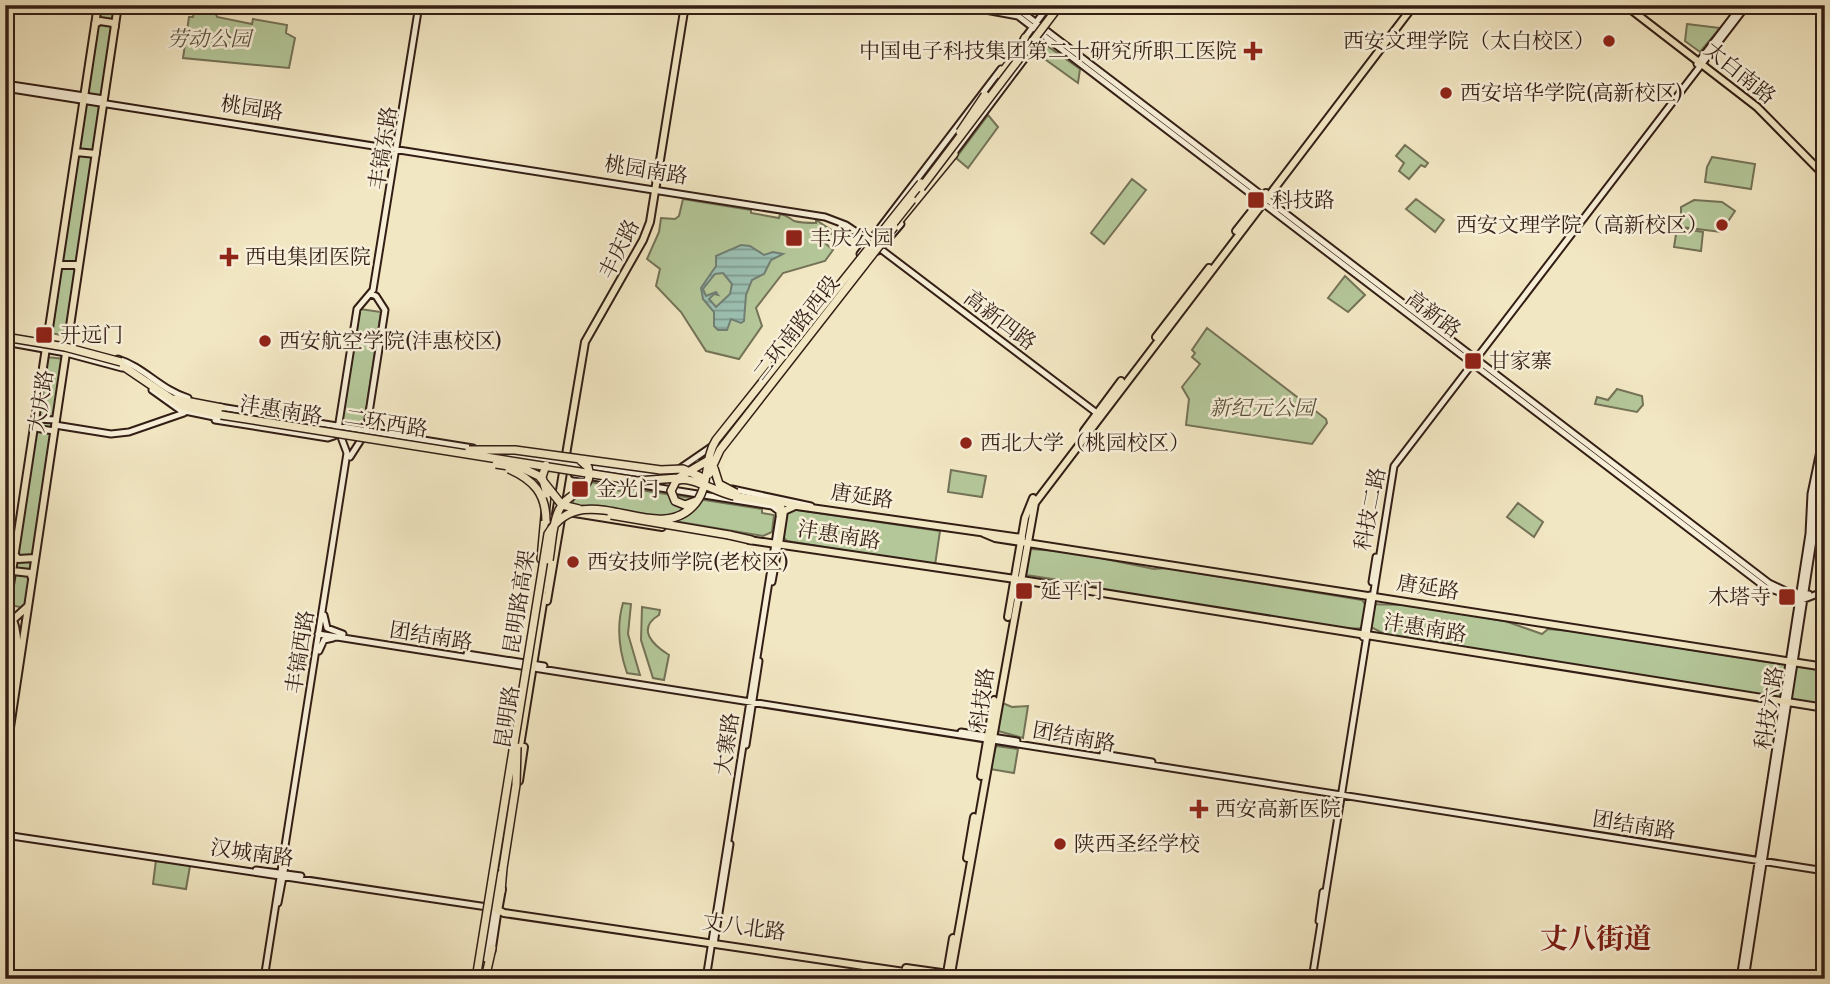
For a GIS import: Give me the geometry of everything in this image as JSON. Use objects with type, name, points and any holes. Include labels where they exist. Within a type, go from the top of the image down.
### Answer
[{"type":"highway","name":"二环南路西段","points":[[748,410],[1060,5]]},
{"type":"highway","points":[[961,133],[1043,33]]},
{"type":"highway","points":[[961,133],[1025,38]]},
{"type":"highway","points":[[894,227],[951,156]]},
{"type":"highway","points":[[894,227],[923,183]]},
{"type":"highway","points":[[780,514],[778,504],[735,497],[710,490],[685,478],[676,481],[671,491],[675,501],[685,505],[694,502],[702,493],[709,452],[716,440],[923,183]]},
{"type":"highway","name":"昆明路高架","points":[[514,748],[552,535],[572,514],[600,512],[661,521],[689,513],[702,499],[717,454],[748,410],[894,227]]},
{"type":"highway","name":"二环西路","points":[[5,338],[120,363],[172,401],[195,407],[636,477],[664,478],[691,469],[709,455],[748,410]]},
{"type":"highway","points":[[172,401],[210,403]]},
{"type":"highway","points":[[172,401],[200,415]]},
{"type":"highway","points":[[189,403],[221,411]]},
{"type":"highway","points":[[735,497],[719,484],[714,476],[715,467],[748,410]]},
{"type":"highway","name":"二环西路","points":[[221,411],[476,456],[637,481],[667,481],[687,474],[708,460],[748,410]]},
{"type":"highway","points":[[469,450],[515,450],[587,465],[589,480],[585,487],[565,500],[558,511],[538,610]]},
{"type":"highway","points":[[476,456],[519,473],[535,485],[545,504],[546,521]]},
{"type":"highway","points":[[538,589],[548,499],[542,474],[551,460],[565,459],[643,471],[686,470],[735,497]]},
{"type":"highway","points":[[570,461],[662,470]]},
{"type":"highway","points":[[492,463],[533,472],[548,484],[565,506],[652,520]]},
{"type":"highway","name":"昆明路高架","points":[[481,979],[548,534],[555,524],[570,513],[593,509],[668,518],[690,509],[702,493]]},
{"type":"highway","points":[[600,512],[621,519],[751,540]]},
{"type":"highway","points":[[501,891],[516,785],[514,748]]},
{"type":"highway","points":[[488,886],[514,748]]},
{"type":"highway","points":[[481,979],[479,947],[485,907]]},
{"type":"highway","points":[[481,979],[492,948]]},
{"type":"main road","name":"大庆路","points":[[5,761],[19,648],[14,619],[8,609],[98,5]]},
{"type":"main road","name":"大庆路","points":[[5,724],[28,605],[118,5]]},
{"type":"main road","name":"丰镐东路","points":[[337,436],[357,309],[374,295],[421,5]]},
{"type":"main road","name":"丰庆路","points":[[570,461],[589,343],[650,233],[686,5]]},
{"type":"main road","points":[[960,5],[1016,14],[1034,25]]},
{"type":"main road","points":[[986,8],[998,5]]},
{"type":"main road","points":[[1013,5],[1034,25]]},
{"type":"main road","name":"二环南路西段","points":[[695,459],[712,447],[1049,5]]},
{"type":"main road","name":"二环南路西段","points":[[667,490],[717,456],[775,386],[951,156],[1043,33],[1060,5]]},
{"type":"main road","name":"科技路","points":[[949,977],[991,738],[1026,514],[1033,498],[1412,5]]},
{"type":"main road","name":"太白南路","points":[[1625,5],[1762,108],[1825,174]]},
{"type":"main road","name":"太白南路","points":[[1631,5],[1701,62]]},
{"type":"main road","name":"科技二路","points":[[1311,979],[1394,466],[1745,5]]},
{"type":"main road","points":[[96,15],[106,19],[116,18]]},
{"type":"main road","points":[[95,24],[100,21],[113,23],[115,27]]},
{"type":"main road","name":"高新路","points":[[1034,25],[1473,361],[1769,583],[1803,597]]},
{"type":"main road","name":"桃园路","points":[[5,86],[397,148]]},
{"type":"main road","name":"桃园南路","points":[[397,148],[818,215],[846,225],[881,248]]},
{"type":"main road","points":[[77,149],[96,152]]},
{"type":"main road","name":"高新四路","points":[[881,248],[1098,413]]},
{"type":"main road","points":[[59,262],[79,265]]},
{"type":"main road","name":"丰镐东路","points":[[360,440],[367,429],[385,310],[374,295]]},
{"type":"main road","points":[[5,338],[46,344]]},
{"type":"main road","name":"沣惠南路","points":[[46,344],[67,344],[131,363],[181,396],[210,403],[221,411],[367,429],[654,475],[678,470],[695,459]]},
{"type":"main road","name":"沣惠南路","points":[[46,344],[66,353],[122,368],[188,413],[667,490],[735,497]]},
{"type":"main road","points":[[166,416],[172,401]]},
{"type":"main road","points":[[210,403],[339,425]]},
{"type":"main road","points":[[36,419],[55,425],[111,434],[129,432],[166,416],[188,413]]},
{"type":"main road","points":[[178,414],[328,438],[337,436]]},
{"type":"main road","points":[[35,428],[55,425]]},
{"type":"main road","points":[[1803,597],[1811,494],[1825,427]]},
{"type":"main road","name":"丰镐西路","points":[[282,875],[347,453],[337,436]]},
{"type":"main road","name":"丰镐西路","points":[[282,875],[350,454],[360,440]]},
{"type":"main road","points":[[1803,597],[1814,489],[1825,443]]},
{"type":"main road","points":[[553,460],[570,449],[583,464]]},
{"type":"main road","points":[[1803,597],[1813,540],[1814,502],[1825,455]]},
{"type":"main road","name":"唐延路","points":[[695,459],[711,482],[719,486],[818,508]]},
{"type":"main road","name":"昆明路","points":[[492,948],[566,472],[570,461]]},
{"type":"main road","points":[[1803,597],[1817,500],[1825,466]]},
{"type":"main road","name":"昆明路","points":[[481,979],[501,891],[566,472]]},
{"type":"main road","name":"唐延路","points":[[735,497],[983,533],[1825,667]]},
{"type":"main road","points":[[652,520],[777,543],[784,511],[797,506]]},
{"type":"main road","name":"沣惠南路","points":[[562,511],[1822,707]]},
{"type":"main road","name":"大寨路","points":[[707,979],[780,514]]},
{"type":"main road","points":[[15,555],[18,559],[28,561],[35,558]]},
{"type":"main road","points":[[13,572],[30,573],[32,578]]},
{"type":"main road","points":[[1803,597],[1825,590]]},
{"type":"main road","name":"科技六路","points":[[1762,859],[1803,597]]},
{"type":"main road","points":[[18,638],[9,629],[5,629],[24,613],[28,605]]},
{"type":"main road","points":[[5,618],[8,609]]},
{"type":"main road","points":[[324,615],[328,629],[343,636]]},
{"type":"main road","name":"团结南路","points":[[320,633],[1762,859]]},
{"type":"main road","points":[[318,651],[326,639],[343,636]]},
{"type":"main road","name":"团结南路","points":[[1341,793],[1825,870]]},
{"type":"main road","name":"汉城南路","points":[[5,834],[497,908]]},
{"type":"main road","points":[[1744,979],[1762,859]]},
{"type":"main road","points":[[265,979],[282,875]]},
{"type":"main road","name":"汉城南路","points":[[282,875],[497,908]]},
{"type":"main road","name":"丈八北路","points":[[497,908],[949,977],[984,979]]},
{"type":"green space","points":[[100,5],[115,5],[67,336],[50,333]]},
{"type":"green space","name":"劳动公园","points":[[195,5],[214,8],[217,17],[252,24],[253,19],[287,25],[286,33],[295,38],[289,68],[183,58],[189,17],[193,17]]},
{"type":"green space","points":[[1687,24],[1720,28],[1700,52],[1685,41]]},
{"type":"green space","points":[[1043,43],[1080,69],[1078,83],[1035,52]]},
{"type":"green space","points":[[988,115],[998,127],[968,168],[956,158]]},
{"type":"green space","points":[[1405,145],[1428,163],[1425,167],[1421,165],[1409,179],[1399,171],[1404,163],[1396,156]]},
{"type":"green space","points":[[1712,157],[1755,164],[1751,189],[1705,182],[1707,167]]},
{"type":"green space","points":[[1132,179],[1146,190],[1104,244],[1091,233]]},
{"type":"green space","name":"丰庆公园","points":[[683,199],[751,210],[751,213],[779,218],[782,214],[799,222],[816,223],[816,220],[833,231],[825,243],[833,250],[825,261],[783,273],[756,308],[762,326],[739,359],[706,351],[681,312],[656,286],[660,269],[647,259],[659,232],[661,218],[675,219],[679,216]]},
{"type":"green space","points":[[1416,199],[1444,220],[1435,232],[1406,209]]},
{"type":"green space","points":[[1694,200],[1722,202],[1735,211],[1721,232],[1681,227],[1681,207]]},
{"type":"green space","points":[[1677,228],[1703,232],[1701,251],[1674,247]]},
{"type":"green space","points":[[1345,276],[1365,295],[1348,312],[1328,298]]},
{"type":"green space","points":[[360,309],[381,312],[364,424],[342,420]]},
{"type":"green space","name":"新纪元公园","points":[[1207,328],[1326,419],[1327,423],[1312,444],[1186,425],[1189,399],[1182,387],[1200,364],[1192,357],[1195,353],[1192,350]]},
{"type":"green space","points":[[46,357],[65,359],[25,608],[10,605]]},
{"type":"green space","points":[[1617,389],[1642,396],[1643,405],[1637,412],[1595,404],[1597,397],[1608,400]]},
{"type":"green space","points":[[951,470],[986,476],[982,497],[948,492]]},
{"type":"green space","points":[[590,482],[613,486],[612,490],[620,491],[621,487],[762,509],[762,513],[774,515],[772,532],[763,536],[573,504],[574,491],[589,489]]},
{"type":"green space","points":[[1518,503],[1543,522],[1534,537],[1507,517]]},
{"type":"green space","points":[[791,509],[940,531],[935,565],[787,541],[783,537],[787,513]]},
{"type":"green space","points":[[1030,549],[1071,552],[1154,569],[1166,568],[1362,600],[1365,604],[1406,605],[1505,621],[1542,634],[1548,629],[1571,631],[1825,671],[1825,705],[1390,637],[1373,628],[1337,629],[1178,604],[1158,598],[1127,596],[1098,586],[1026,575]]},
{"type":"green space","points":[[623,603],[631,604],[628,634],[640,675],[627,673],[622,656],[619,630]]},
{"type":"green space","points":[[642,607],[660,610],[648,631],[653,642],[669,655],[664,680],[653,678],[641,640]]},
{"type":"green space","points":[[1000,702],[1012,707],[1028,706],[1023,738],[998,731]]},
{"type":"green space","points":[[996,746],[1018,749],[1014,773],[990,769]]},
{"type":"green space","points":[[156,860],[190,866],[186,889],[153,884]]},
{"type":"water","points":[[741,245],[750,246],[764,255],[773,252],[783,254],[771,260],[764,274],[752,280],[746,295],[744,321],[741,323],[731,319],[727,330],[718,330],[714,326],[714,312],[703,299],[701,288],[716,266],[716,256]],"holes":[[[723,273],[732,284],[730,294],[716,307],[709,299],[714,294],[718,295],[716,292],[706,296],[703,289],[715,274]]]},
{"type":"place","name":"西安文理学院（太白校区）","points":[[1609,41]]},
{"type":"place","name":"中国电子科技集团第二十研究所职工医院","points":[[1253,51]]},
{"type":"place","name":"西安培华学院(高新校区)","points":[[1446,93]]},
{"type":"place","name":"科技路","points":[[1256,200]]},
{"type":"place","name":"西安文理学院（高新校区）","points":[[1722,225]]},
{"type":"place","name":"丰庆公园","points":[[794,238]]},
{"type":"place","name":"西电集团医院","points":[[229,257]]},
{"type":"place","name":"开远门","points":[[44,335]]},
{"type":"place","name":"西安航空学院(沣惠校区)","points":[[265,341]]},
{"type":"place","name":"甘家寨","points":[[1473,361]]},
{"type":"place","name":"西北大学（桃园校区）","points":[[966,443]]},
{"type":"place","name":"金光门","points":[[580,489]]},
{"type":"place","name":"西安技师学院(老校区)","points":[[573,562]]},
{"type":"place","name":"延平门","points":[[1024,591]]},
{"type":"place","name":"木塔寺","points":[[1787,597]]},
{"type":"place","name":"西安高新医院","points":[[1199,809]]},
{"type":"place","name":"陕西圣经学校","points":[[1060,844]]},
{"type":"district","name":"丈八街道","points":[[1596,938]]}]
